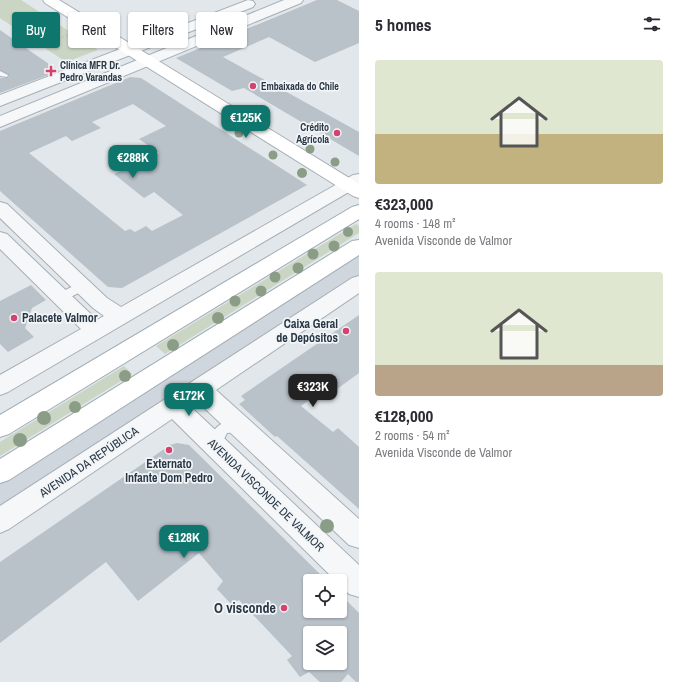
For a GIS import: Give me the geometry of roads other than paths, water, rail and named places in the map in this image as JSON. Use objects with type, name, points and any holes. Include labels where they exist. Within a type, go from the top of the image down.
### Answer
[{"type":"main road","points":[[50,0],[128,49],[355,185]]},
{"type":"main road","points":[[0,427],[359,211]]},
{"type":"main road","points":[[0,472],[359,246]]},
{"type":"street","points":[[0,101],[23,89],[258,0]]},
{"type":"street","points":[[0,122],[296,0]]},
{"type":"street","points":[[0,386],[355,185]]},
{"type":"street","points":[[0,208],[100,303],[121,317]]},
{"type":"street","points":[[0,238],[95,332]]},
{"type":"street","name":"AVENIDA DA REPÚBLICA","points":[[0,521],[359,284]]},
{"type":"street","points":[[199,389],[359,536]]},
{"type":"street","name":"AVENIDA VISCONDE DE VALMOR","points":[[174,406],[359,584]]},
{"type":"lane","points":[[61,297],[82,286]]},
{"type":"lane","points":[[214,445],[217,435],[222,428],[231,425],[240,427]]},
{"type":"place","name":"Clínica MFR Dr. Pedro Varandas","points":[[51,71]]},
{"type":"place","name":"Embaixada do Chile","points":[[253,86]]},
{"type":"place","name":"Crédito Agrícola","points":[[337,133]]},
{"type":"place","name":"Palacete Valmor","points":[[14,318]]},
{"type":"place","name":"Caixa Geral de Depósitos","points":[[346,331]]},
{"type":"place","name":"Externato Infante Dom Pedro","points":[[169,450]]},
{"type":"place","name":"O visconde","points":[[284,608]]}]
